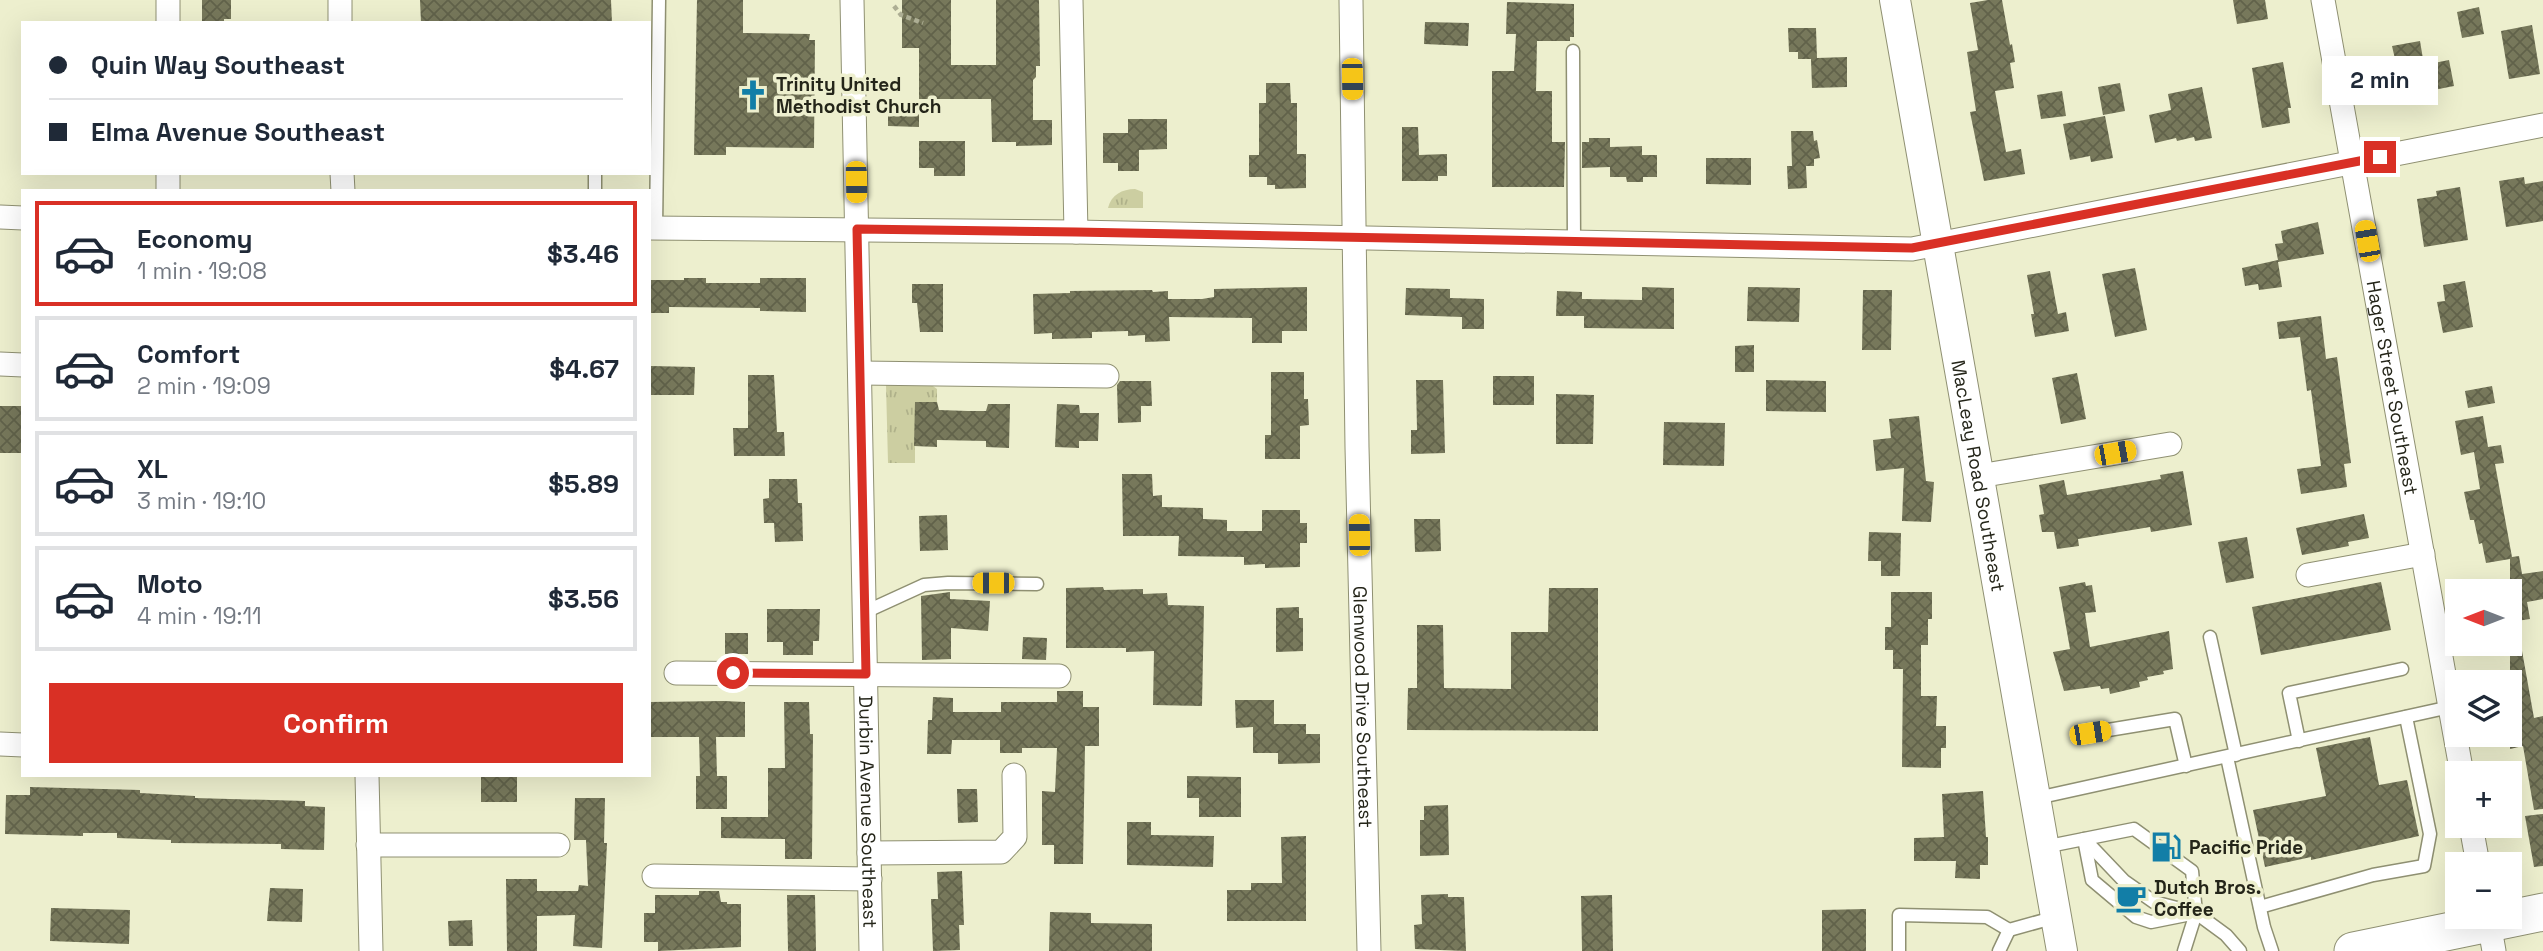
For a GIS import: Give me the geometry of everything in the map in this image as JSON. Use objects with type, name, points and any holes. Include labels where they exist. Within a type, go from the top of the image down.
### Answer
[{"type":"main road","points":[[2353,951],[2490,931],[2543,912]]},
{"type":"street","points":[[168,0],[168,21]]},
{"type":"street","points":[[340,0],[340,21]]},
{"type":"street","name":"Durbin Avenue Southeast","points":[[852,0],[872,951]]},
{"type":"street","points":[[1071,0],[1076,232]]},
{"type":"street","name":"Glenwood Drive Southeast","points":[[1351,0],[1369,951]]},
{"type":"street","name":"MacLeay Road Southeast","points":[[1895,0],[2062,951]]},
{"type":"street","name":"Hager Street Southeast","points":[[2323,0],[2445,679]]},
{"type":"street","points":[[653,228],[1076,232],[1912,248],[2543,125]]},
{"type":"street","points":[[0,217],[21,218]]},
{"type":"street","points":[[0,364],[21,365]]},
{"type":"street","points":[[861,373],[1107,376]]},
{"type":"street","points":[[1979,476],[2170,444]]},
{"type":"street","points":[[2308,575],[2423,554]]},
{"type":"street","points":[[676,673],[1059,676]]},
{"type":"street","points":[[0,744],[21,745]]},
{"type":"street","points":[[869,853],[1001,852],[1015,837],[1014,775]]},
{"type":"street","points":[[367,777],[371,951]]},
{"type":"street","points":[[369,845],[558,845]]},
{"type":"street","points":[[654,876],[870,879]]},
{"type":"lane","points":[[653,228],[659,0]]},
{"type":"lane","points":[[1573,51],[1574,242]]},
{"type":"lane","points":[[865,612],[924,586],[948,583],[1037,584]]},
{"type":"lane","points":[[2210,637],[2260,907],[2272,951]]},
{"type":"lane","points":[[2299,741],[2289,693],[2402,669]]},
{"type":"lane","points":[[2037,798],[2445,708]]},
{"type":"lane","points":[[2260,907],[2373,875],[2424,866],[2430,834],[2406,717]]},
{"type":"lane","points":[[2090,733],[2175,719],[2186,766]]},
{"type":"lane","points":[[2044,848],[2134,830],[2141,834],[2192,872],[2196,913],[2184,951]]},
{"type":"lane","points":[[2084,839],[2092,880],[2136,917],[2151,922],[2196,913]]},
{"type":"lane","points":[[2084,839],[2124,881],[2154,901],[2196,913],[2226,935],[2240,951]]},
{"type":"lane","points":[[1899,951],[1899,915],[1987,917],[2009,930],[2056,917]]},
{"type":"lane","points":[[2000,951],[2009,930]]},
{"type":"path","points":[[894,6],[901,15],[923,23]]},
{"type":"green space","points":[[1135,189],[1143,192],[1143,208],[1108,208],[1118,194]]},
{"type":"green space","points":[[930,384],[937,389],[937,402],[915,402],[915,463],[888,463],[886,385]]},
{"type":"building","points":[[202,0],[231,0],[231,19],[202,21]]},
{"type":"building","points":[[420,0],[611,0],[612,21],[421,21]]},
{"type":"building","points":[[697,0],[743,0],[743,33],[810,34],[809,40],[815,40],[814,148],[726,147],[726,155],[694,155]]},
{"type":"building","points":[[902,0],[951,0],[951,65],[996,65],[996,0],[1039,0],[1040,66],[1036,66],[1036,77],[1033,80],[1033,120],[1052,120],[1052,145],[1016,146],[1016,142],[992,142],[991,99],[919,99],[919,48],[902,48]]},
{"type":"building","points":[[2002,0],[2010,45],[2012,44],[2015,62],[2010,63],[2014,88],[1995,91],[2006,152],[2021,149],[2025,174],[1984,181],[1970,112],[1976,111],[1967,52],[1978,50],[1970,3]]},
{"type":"building","points":[[2233,0],[2265,0],[2268,19],[2237,24]]},
{"type":"building","points":[[1507,2],[1574,4],[1574,37],[1570,37],[1570,41],[1537,41],[1536,91],[1552,91],[1552,142],[1565,142],[1564,187],[1492,187],[1492,71],[1514,71],[1516,34],[1506,34]]},
{"type":"building","points":[[2479,7],[2484,34],[2462,38],[2457,12]]},
{"type":"building","points":[[1425,22],[1469,23],[1468,46],[1424,44]]},
{"type":"building","points":[[2532,25],[2540,74],[2509,79],[2501,31]]},
{"type":"building","points":[[1788,28],[1816,28],[1817,58],[1847,57],[1847,87],[1812,88],[1811,59],[1798,59],[1798,52],[1789,52]]},
{"type":"building","points":[[2420,41],[2424,65],[2449,60],[2454,86],[2398,97],[2394,76],[2390,77],[2387,60],[2395,59],[2392,46]]},
{"type":"building","points":[[2283,62],[2291,108],[2288,108],[2290,123],[2262,128],[2252,68]]},
{"type":"building","points":[[1266,83],[1290,83],[1291,103],[1297,103],[1297,154],[1306,154],[1306,188],[1275,189],[1275,185],[1267,185],[1267,177],[1249,177],[1249,155],[1259,155],[1259,103],[1266,103]]},
{"type":"building","points":[[2120,83],[2125,111],[2103,115],[2098,87]]},
{"type":"building","points":[[2202,87],[2212,138],[2195,141],[2194,137],[2177,141],[2176,138],[2155,143],[2149,115],[2171,110],[2168,94]]},
{"type":"building","points":[[2062,91],[2066,116],[2041,119],[2037,95]]},
{"type":"building","points":[[888,104],[919,105],[919,127],[888,126]]},
{"type":"building","points":[[2105,116],[2113,158],[2091,162],[2090,156],[2070,160],[2063,124]]},
{"type":"building","points":[[1128,119],[1167,119],[1167,149],[1139,150],[1139,171],[1118,171],[1118,163],[1103,163],[1103,133],[1128,133]]},
{"type":"building","points":[[1402,127],[1418,127],[1419,155],[1447,154],[1447,176],[1438,176],[1438,181],[1402,181]]},
{"type":"building","points":[[1791,131],[1813,131],[1814,141],[1817,140],[1820,158],[1814,159],[1814,166],[1806,166],[1807,188],[1788,189],[1787,166],[1792,166]]},
{"type":"building","points":[[1589,138],[1610,138],[1610,147],[1642,146],[1642,155],[1657,155],[1657,177],[1643,177],[1643,182],[1627,182],[1626,177],[1610,177],[1610,167],[1582,168],[1582,142],[1589,142]]},
{"type":"building","points":[[919,141],[965,141],[965,176],[934,176],[934,168],[919,168]]},
{"type":"building","points":[[1706,158],[1751,158],[1751,185],[1706,184]]},
{"type":"building","points":[[2524,177],[2525,184],[2543,181],[2543,221],[2506,227],[2499,181]]},
{"type":"building","points":[[2460,187],[2468,240],[2424,247],[2417,199],[2437,196],[2436,191]]},
{"type":"building","points":[[2318,222],[2324,254],[2278,262],[2282,287],[2259,290],[2258,284],[2245,286],[2242,268],[2278,260],[2275,244],[2283,243],[2281,231]]},
{"type":"building","points":[[2135,268],[2147,330],[2115,337],[2102,274]]},
{"type":"building","points":[[2050,271],[2058,314],[2066,312],[2069,331],[2035,337],[2027,275]]},
{"type":"building","points":[[706,278],[706,283],[760,283],[760,278],[806,278],[806,312],[760,311],[760,308],[669,307],[669,313],[651,313],[651,280]]},
{"type":"building","points":[[2465,281],[2473,327],[2443,333],[2437,302],[2445,301],[2443,285]]},
{"type":"building","points":[[912,284],[943,284],[943,332],[920,332],[917,303],[912,303]]},
{"type":"building","points":[[1307,287],[1307,331],[1282,331],[1282,343],[1252,343],[1252,318],[1169,317],[1170,341],[1145,342],[1145,335],[1128,336],[1128,331],[1092,332],[1092,338],[1052,339],[1052,333],[1034,334],[1033,294],[1152,290],[1168,291],[1168,299],[1202,299],[1214,297],[1214,289]]},
{"type":"building","points":[[1642,287],[1674,288],[1674,329],[1584,328],[1584,316],[1556,316],[1557,291],[1582,292],[1582,299],[1642,300]]},
{"type":"building","points":[[1748,287],[1800,288],[1799,322],[1747,321]]},
{"type":"building","points":[[1406,288],[1450,289],[1450,298],[1484,299],[1484,329],[1462,329],[1462,317],[1405,315]]},
{"type":"building","points":[[1863,290],[1892,290],[1891,350],[1862,350]]},
{"type":"building","points":[[2321,316],[2326,359],[2337,357],[2351,463],[2344,464],[2347,487],[2301,494],[2297,469],[2321,466],[2311,390],[2307,391],[2300,337],[2279,339],[2277,322]]},
{"type":"building","points":[[1754,345],[1754,372],[1735,372],[1735,346]]},
{"type":"building","points":[[651,366],[695,367],[694,395],[651,395]]},
{"type":"building","points":[[1271,372],[1304,372],[1304,399],[1308,399],[1309,425],[1300,426],[1300,459],[1265,459],[1265,435],[1271,435]]},
{"type":"building","points":[[2077,373],[2086,419],[2061,424],[2052,378]]},
{"type":"building","points":[[748,375],[774,375],[777,432],[784,432],[785,456],[734,456],[733,428],[748,428]]},
{"type":"building","points":[[1493,376],[1534,376],[1534,405],[1493,405]]},
{"type":"building","points":[[1416,380],[1443,380],[1445,453],[1411,454],[1411,430],[1417,430]]},
{"type":"building","points":[[1766,380],[1826,381],[1826,412],[1766,411]]},
{"type":"building","points":[[1120,381],[1151,381],[1152,406],[1141,406],[1141,422],[1118,423],[1117,385]]},
{"type":"building","points":[[2492,386],[2495,403],[2468,408],[2465,391]]},
{"type":"building","points":[[1556,394],[1594,395],[1593,444],[1556,444]]},
{"type":"building","points":[[915,402],[937,402],[939,410],[968,411],[986,411],[988,404],[1010,404],[1009,448],[986,447],[986,441],[937,440],[937,447],[914,446]]},
{"type":"building","points":[[1057,404],[1079,405],[1080,413],[1099,413],[1098,441],[1079,441],[1079,448],[1055,447]]},
{"type":"building","points":[[0,406],[21,406],[21,453],[0,453]]},
{"type":"building","points":[[1919,416],[1926,481],[1934,482],[1931,522],[1902,521],[1904,468],[1876,471],[1873,440],[1891,438],[1889,419]]},
{"type":"building","points":[[2483,416],[2488,447],[2501,445],[2504,463],[2495,464],[2512,557],[2519,556],[2522,574],[2543,571],[2543,599],[2527,602],[2530,619],[2522,620],[2522,579],[2510,579],[2510,559],[2486,563],[2474,520],[2470,520],[2464,492],[2480,489],[2474,452],[2461,455],[2455,421]]},
{"type":"building","points":[[1664,422],[1725,423],[1724,466],[1663,465]]},
{"type":"building","points":[[2183,471],[2192,525],[2151,532],[2150,527],[2078,539],[2079,546],[2057,549],[2054,532],[2042,532],[2039,515],[2044,514],[2039,485],[2064,480],[2067,495],[2161,479],[2160,475]]},
{"type":"building","points":[[1122,474],[1152,474],[1153,496],[1162,495],[1162,507],[1203,508],[1203,519],[1227,520],[1227,531],[1262,531],[1262,510],[1300,510],[1300,523],[1307,523],[1307,543],[1300,543],[1300,567],[1265,568],[1265,564],[1244,565],[1244,557],[1178,556],[1179,536],[1123,536]]},
{"type":"building","points":[[769,479],[797,479],[798,503],[802,503],[803,541],[775,542],[774,523],[764,523],[763,499],[769,498]]},
{"type":"building","points":[[2364,514],[2369,538],[2348,542],[2349,546],[2302,555],[2296,528]]},
{"type":"building","points":[[947,515],[948,550],[920,551],[919,516]]},
{"type":"building","points":[[1414,519],[1440,519],[1441,551],[1415,552]]},
{"type":"building","points":[[1869,532],[1901,533],[1900,576],[1881,576],[1881,561],[1868,561]]},
{"type":"building","points":[[2247,537],[2254,578],[2226,583],[2218,542]]},
{"type":"building","points":[[2085,582],[2086,586],[2092,585],[2096,612],[2085,613],[2090,647],[2169,631],[2173,669],[2163,671],[2164,674],[2147,677],[2148,680],[2139,682],[2140,687],[2110,694],[2109,688],[2101,689],[2100,686],[2064,691],[2053,652],[2070,649],[2059,587]]},
{"type":"building","points":[[2381,582],[2391,630],[2261,655],[2252,607]]},
{"type":"building","points":[[1103,587],[1104,590],[1143,589],[1143,594],[1167,593],[1168,605],[1204,606],[1202,706],[1153,705],[1154,651],[1066,648],[1066,588]]},
{"type":"building","points":[[1549,588],[1598,588],[1598,731],[1407,730],[1408,688],[1417,688],[1417,625],[1443,625],[1444,688],[1511,689],[1511,632],[1548,632]]},
{"type":"building","points":[[950,592],[950,599],[990,601],[988,631],[951,628],[951,659],[922,660],[921,596]]},
{"type":"building","points":[[1891,592],[1932,592],[1928,645],[1921,645],[1921,696],[1937,696],[1936,726],[1946,726],[1946,748],[1941,748],[1941,768],[1902,767],[1903,669],[1893,669],[1893,650],[1885,650],[1885,627],[1891,627]]},
{"type":"building","points":[[1299,607],[1299,618],[1303,618],[1303,651],[1276,652],[1276,608]]},
{"type":"building","points":[[767,609],[820,609],[819,641],[813,641],[813,655],[783,655],[783,642],[767,642]]},
{"type":"building","points":[[725,633],[748,633],[748,654],[725,654]]},
{"type":"building","points":[[1023,637],[1047,638],[1046,660],[1022,659]]},
{"type":"building","points":[[2522,651],[2534,718],[2543,716],[2543,809],[2534,810],[2522,746],[2522,670],[2510,670],[2510,656],[2522,656]]},
{"type":"building","points":[[1057,691],[1083,691],[1083,707],[1099,707],[1099,746],[1085,746],[1083,864],[1054,864],[1054,845],[1042,845],[1042,791],[1055,792],[1057,748],[1022,748],[1022,753],[1000,753],[1000,740],[952,740],[951,754],[927,754],[928,720],[932,720],[933,697],[953,698],[953,712],[1001,712],[1001,702],[1057,702]]},
{"type":"building","points":[[1235,700],[1274,700],[1274,724],[1306,724],[1306,734],[1320,734],[1320,763],[1278,764],[1278,753],[1253,753],[1253,727],[1236,728]]},
{"type":"building","points":[[651,702],[745,702],[745,737],[716,737],[717,776],[727,776],[727,809],[696,809],[696,776],[700,776],[699,737],[651,737]]},
{"type":"building","points":[[784,702],[809,702],[810,734],[813,734],[812,859],[785,859],[785,839],[721,838],[721,817],[768,817],[768,768],[785,768]]},
{"type":"building","points":[[2370,737],[2379,785],[2407,780],[2419,836],[2311,860],[2311,857],[2265,867],[2253,810],[2326,796],[2316,748]]},
{"type":"building","points":[[1187,776],[1241,777],[1241,817],[1199,817],[1199,798],[1187,798]]},
{"type":"building","points":[[481,777],[517,777],[517,802],[481,802]]},
{"type":"building","points":[[30,787],[140,790],[140,793],[195,798],[305,801],[305,806],[325,807],[324,850],[281,849],[281,844],[171,843],[171,840],[117,838],[117,833],[83,833],[83,836],[5,834],[6,795],[30,795]]},
{"type":"building","points":[[957,789],[977,789],[978,822],[958,823]]},
{"type":"building","points":[[1983,791],[1988,865],[1980,865],[1980,879],[1955,878],[1956,861],[1914,861],[1914,838],[1944,837],[1942,794]]},
{"type":"building","points":[[575,798],[605,798],[604,843],[607,843],[602,948],[573,946],[575,915],[537,916],[537,951],[507,951],[506,879],[537,879],[537,891],[578,891],[579,885],[588,886],[586,840],[574,840]]},
{"type":"building","points":[[1448,805],[1449,855],[1420,856],[1420,820],[1424,820],[1424,806]]},
{"type":"building","points":[[2543,814],[2543,866],[2534,867],[2525,816]]},
{"type":"building","points":[[1127,822],[1151,822],[1151,835],[1214,836],[1213,867],[1127,865]]},
{"type":"building","points":[[1306,836],[1306,921],[1227,921],[1227,890],[1251,890],[1251,883],[1282,883],[1281,837]]},
{"type":"building","points":[[962,871],[964,925],[959,925],[960,950],[933,951],[931,899],[938,899],[937,872]]},
{"type":"building","points":[[270,888],[303,889],[302,922],[267,921]]},
{"type":"building","points":[[699,891],[719,891],[721,902],[741,904],[741,947],[658,951],[658,942],[644,942],[644,913],[655,913],[655,895],[699,895]]},
{"type":"building","points":[[1448,894],[1448,897],[1464,897],[1466,951],[1415,949],[1414,925],[1422,924],[1421,895]]},
{"type":"building","points":[[787,895],[815,895],[816,951],[788,951]]},
{"type":"building","points":[[1612,895],[1613,951],[1582,951],[1581,896]]},
{"type":"building","points":[[51,908],[130,910],[129,944],[50,941]]},
{"type":"building","points":[[1866,909],[1866,951],[1822,951],[1822,910]]},
{"type":"building","points":[[1050,912],[1091,913],[1091,923],[1152,924],[1152,951],[1049,951]]},
{"type":"building","points":[[472,920],[473,946],[449,946],[448,921]]},
{"type":"place","name":"Trinity United Methodist Church","points":[[753,95]]},
{"type":"place","name":"Pacific Pride","points":[[2166,847]]},
{"type":"place","name":"Dutch Bros. Coffee","points":[[2131,898]]},
{"type":"route","points":[[733,673],[866,674],[857,229],[1912,248],[2380,157]]}]
